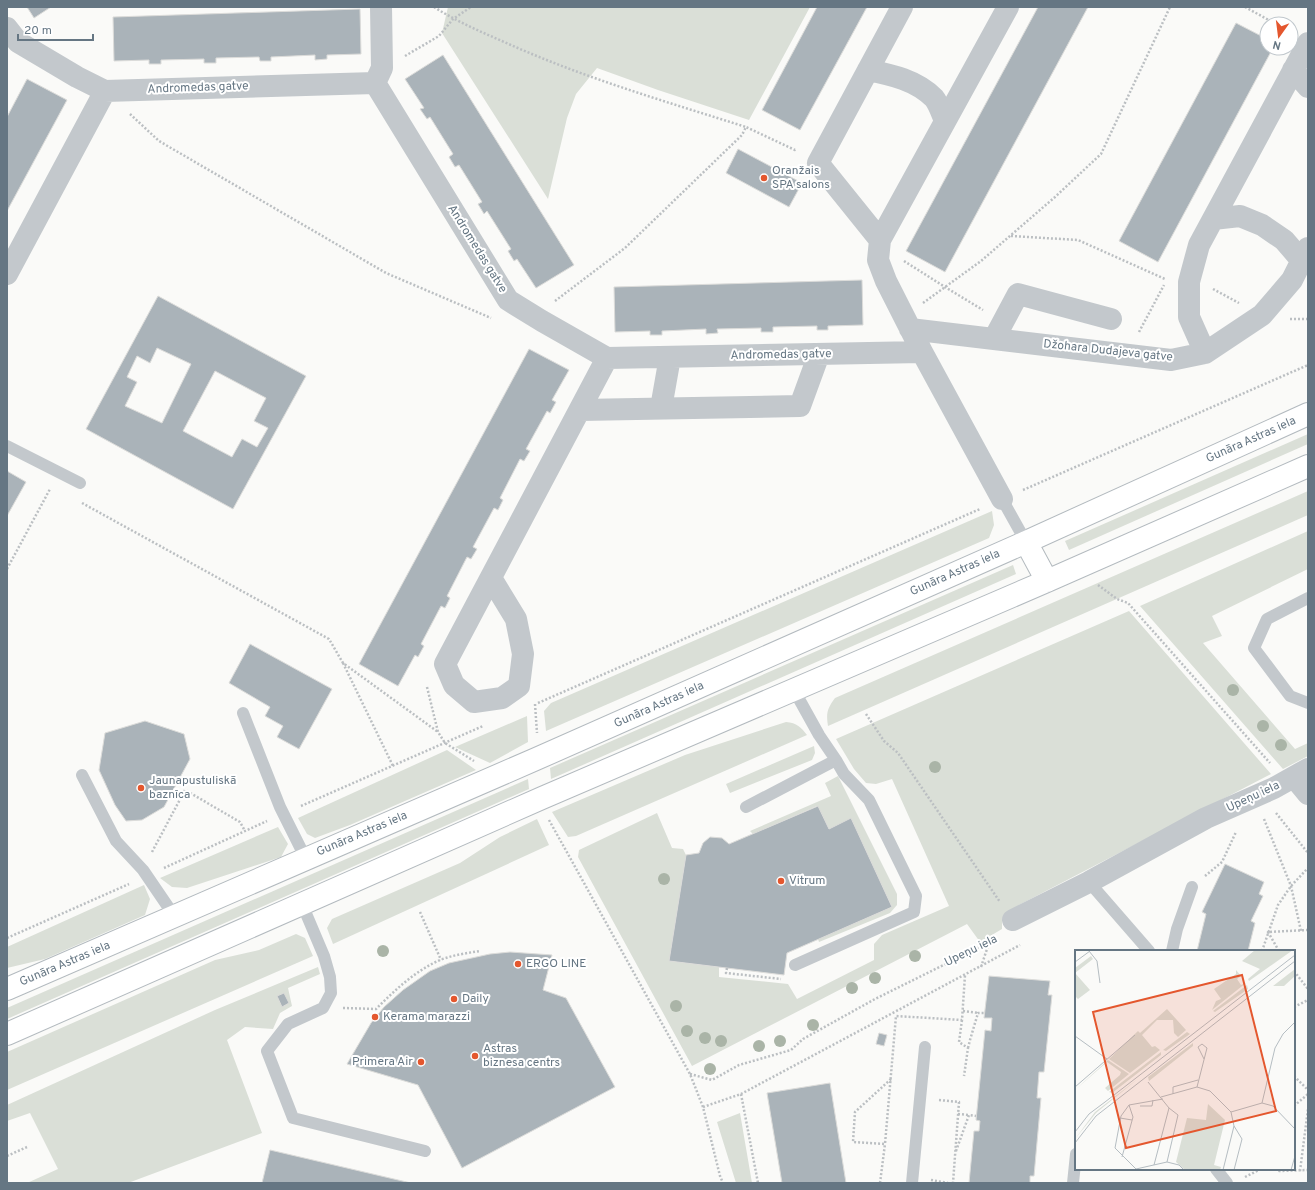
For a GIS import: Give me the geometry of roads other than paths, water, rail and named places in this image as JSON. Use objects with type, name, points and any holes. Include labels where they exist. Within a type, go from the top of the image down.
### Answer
[{"type":"main road","name":"Gunāra Astras iela","points":[[7,989],[494,778],[1026,542],[1308,414]]},
{"type":"main road","points":[[7,1034],[542,798],[1047,581],[1308,466]]},
{"type":"main road","points":[[1026,542],[1047,581]]},
{"type":"street","points":[[378,75],[381,7]]},
{"type":"street","points":[[880,240],[818,163],[902,7]]},
{"type":"street","points":[[1002,499],[910,329],[886,281],[878,260],[880,240],[1008,7]]},
{"type":"street","name":"Andromedas gatve","points":[[7,28],[18,42],[77,77],[105,91],[378,75],[508,300],[607,358],[922,352]]},
{"type":"street","points":[[1205,353],[1189,317],[1189,282],[1199,245],[1308,43]]},
{"type":"street","points":[[868,70],[894,75],[915,83],[935,99],[945,121]]},
{"type":"street","points":[[1294,70],[1308,87]]},
{"type":"street","points":[[7,274],[105,91]]},
{"type":"street","points":[[1213,219],[1240,216],[1262,225],[1305,254]]},
{"type":"street","name":"Džohara Dudajeva gatve","points":[[910,329],[999,330],[1171,360],[1205,353],[1262,315],[1292,280],[1305,254]]},
{"type":"street","points":[[999,330],[1018,294],[1111,319]]},
{"type":"street","points":[[580,410],[800,406],[819,354]]},
{"type":"street","points":[[661,408],[670,357]]},
{"type":"street","points":[[491,578],[516,619],[523,654],[519,686],[502,698],[474,702],[454,685],[445,664],[607,358]]},
{"type":"street","points":[[1301,773],[1308,794]]},
{"type":"street","name":"Upeņu iela","points":[[1013,920],[1089,882],[1206,818],[1274,799],[1301,773]]},
{"type":"lane","points":[[7,446],[80,483]]},
{"type":"lane","points":[[1277,479],[1308,478]]},
{"type":"lane","points":[[1002,499],[1026,542]]},
{"type":"lane","points":[[1308,598],[1267,619],[1254,648],[1290,696],[1308,703]]},
{"type":"lane","points":[[794,690],[819,735],[844,774],[868,800],[916,896],[914,912],[795,965]]},
{"type":"lane","points":[[243,713],[283,814],[306,859]]},
{"type":"lane","points":[[746,807],[836,760]]},
{"type":"lane","points":[[82,775],[116,841],[143,870],[175,917]]},
{"type":"lane","points":[[1089,882],[1148,950]]},
{"type":"lane","points":[[1172,950],[1177,929],[1192,887]]},
{"type":"lane","points":[[302,904],[324,956],[330,977],[331,993],[322,1008],[288,1024],[267,1051],[293,1118],[425,1151]]},
{"type":"lane","points":[[912,1183],[925,1047]]},
{"type":"lane","points":[[1073,1183],[1075,1164]]},
{"type":"lane","points":[[1217,1170],[1227,1183]]},
{"type":"place","name":"Oranžais SPA salons","points":[[764,178]]},
{"type":"place","name":"Jaunapustuliskā baznīca","points":[[141,788]]},
{"type":"place","name":"Vitrum","points":[[781,881]]},
{"type":"place","name":"ERGO LINE","points":[[518,964]]},
{"type":"place","name":"Daily","points":[[454,999]]},
{"type":"place","name":"Kerama marazzi","points":[[375,1017]]},
{"type":"place","name":"Astras biznesa centrs","points":[[475,1056]]},
{"type":"place","name":"Primera Air","points":[[421,1062]]}]
